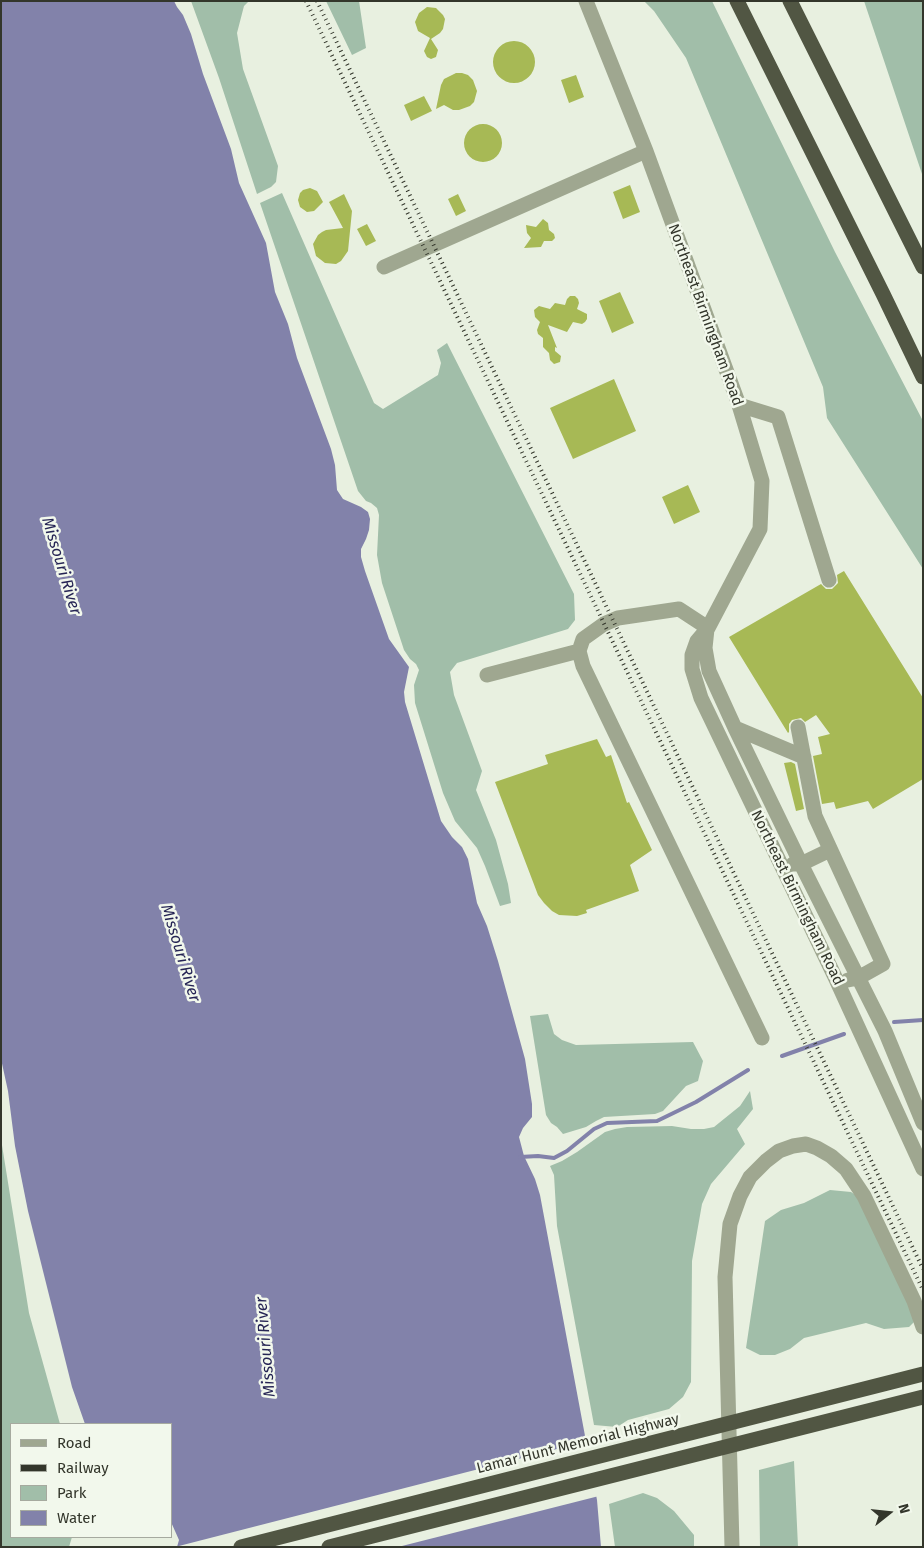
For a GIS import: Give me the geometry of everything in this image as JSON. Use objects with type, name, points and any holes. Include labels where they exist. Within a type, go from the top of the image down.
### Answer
[{"type":"highway","points":[[737,1],[884,294],[923,377]]},
{"type":"highway","points":[[790,1],[923,267]]},
{"type":"highway","name":"Lamar Hunt Memorial Highway","points":[[241,1547],[923,1374]]},
{"type":"highway","points":[[329,1547],[923,1398]]},
{"type":"street","name":"Northeast Birmingham Road","points":[[586,1],[646,151],[739,405],[762,481],[760,529],[708,628],[697,641],[692,655],[692,669],[701,698],[835,977],[923,1168]]},
{"type":"street","points":[[384,267],[646,151]]},
{"type":"street","points":[[739,405],[778,417],[829,580]]},
{"type":"street","points":[[708,628],[680,609],[618,618],[604,624],[583,639],[579,651],[583,666],[762,1038]]},
{"type":"street","name":"Northeast Birmingham Road","points":[[708,628],[704,648],[709,671],[801,864],[885,1031],[923,1123]]},
{"type":"street","points":[[487,675],[579,651]]},
{"type":"street","points":[[798,727],[815,816],[883,964],[858,978],[846,981],[835,977]]},
{"type":"street","points":[[735,728],[804,757]]},
{"type":"street","points":[[778,858],[790,863],[801,864],[830,850]]},
{"type":"street","points":[[732,1547],[726,1277],[730,1224],[740,1196],[750,1177],[779,1151],[806,1144],[831,1156],[846,1169],[864,1196],[914,1302],[923,1328]]},
{"type":"green space","points":[[191,1],[249,1],[244,6],[237,33],[243,69],[278,166],[276,182],[271,187],[257,194],[219,78]]},
{"type":"green space","points":[[326,1],[359,1],[366,48],[352,55]]},
{"type":"green space","points":[[644,1],[712,1],[835,252],[923,421],[923,569],[827,418],[823,387],[686,58],[654,11]]},
{"type":"green space","points":[[864,1],[923,1],[923,177]]},
{"type":"green space","points":[[282,193],[374,403],[383,409],[438,375],[441,363],[437,350],[447,343],[574,594],[575,620],[568,629],[457,663],[450,672],[454,695],[482,771],[476,790],[496,840],[511,903],[500,906],[477,848],[455,821],[443,793],[415,703],[414,685],[419,670],[404,650],[382,583],[377,555],[379,515],[377,508],[366,501],[358,491],[260,203]]},
{"type":"green space","points":[[548,1014],[554,1034],[562,1040],[576,1045],[693,1042],[703,1061],[698,1081],[686,1086],[663,1111],[655,1114],[604,1117],[586,1127],[563,1134],[551,1123],[546,1115],[530,1016]]},
{"type":"green space","points":[[750,1091],[753,1109],[737,1129],[745,1144],[711,1184],[702,1204],[692,1261],[691,1382],[683,1397],[669,1409],[628,1420],[617,1427],[594,1425],[557,1226],[554,1175],[550,1166],[577,1152],[605,1132],[615,1129],[672,1126],[691,1129],[714,1127],[740,1106]]},
{"type":"green space","points":[[1,1139],[29,1313],[60,1423],[10,1423],[10,1538],[72,1538],[69,1547],[1,1547]]},
{"type":"green space","points":[[830,1190],[851,1192],[860,1198],[908,1301],[914,1322],[909,1327],[884,1329],[866,1323],[804,1338],[790,1349],[775,1355],[760,1355],[746,1348],[765,1221],[781,1210],[804,1203]]},
{"type":"green space","points":[[794,1461],[798,1547],[760,1547],[759,1470]]},
{"type":"green space","points":[[643,1493],[657,1498],[674,1511],[694,1535],[694,1547],[615,1547],[609,1504]]},
{"type":"water","name":"Missouri River","points":[[1,1],[174,1],[183,15],[191,34],[203,74],[231,149],[239,183],[266,243],[275,292],[331,449],[335,465],[337,490],[343,499],[368,512],[370,519],[369,530],[361,549],[365,571],[389,639],[409,667],[404,692],[405,702],[441,821],[462,847],[468,859],[477,903],[487,926],[498,961],[525,1059],[532,1104],[532,1117],[523,1128],[519,1137],[524,1156],[540,1195],[597,1500],[601,1547],[177,1547],[179,1540],[172,1524],[172,1423],[85,1423],[72,1387],[28,1211],[1,1059]]},
{"type":"pier","points":[[588,1441],[599,1496],[398,1547],[175,1547]]},
{"type":"building","points":[[427,7],[436,8],[445,19],[443,29],[431,39],[438,50],[436,57],[431,59],[427,57],[424,51],[430,38],[418,31],[415,22],[419,13]]},
{"type":"building","points":[[514,41],[529,47],[535,62],[529,77],[514,83],[499,77],[493,62],[499,47]]},
{"type":"building","points":[[456,73],[468,75],[473,80],[477,91],[474,102],[470,106],[459,110],[453,110],[444,105],[436,109],[444,79]]},
{"type":"building","points":[[576,75],[584,97],[569,103],[561,80]]},
{"type":"building","points":[[424,96],[432,111],[411,121],[404,105]]},
{"type":"building","points":[[483,124],[496,130],[502,143],[496,156],[483,162],[470,156],[464,143],[470,130]]},
{"type":"building","points":[[630,185],[640,212],[623,219],[613,192]]},
{"type":"building","points":[[310,188],[317,191],[323,202],[314,211],[307,212],[300,207],[298,200],[303,190]]},
{"type":"building","points":[[344,194],[352,211],[348,251],[341,261],[336,264],[325,263],[316,256],[313,244],[322,232],[343,228],[329,202]]},
{"type":"building","points":[[458,194],[466,211],[456,216],[448,199]]},
{"type":"building","points":[[543,219],[548,223],[549,230],[554,234],[555,238],[552,241],[544,241],[541,247],[524,248],[531,238],[527,233],[526,225],[536,227]]},
{"type":"building","points":[[367,224],[376,241],[366,246],[357,229]]},
{"type":"building","points":[[620,292],[634,323],[612,333],[599,301]]},
{"type":"building","points":[[570,296],[575,296],[578,299],[577,309],[587,314],[587,319],[582,324],[573,322],[567,332],[548,325],[557,348],[555,347],[555,351],[561,356],[560,362],[554,364],[550,360],[549,353],[543,347],[543,338],[538,334],[537,330],[540,322],[535,317],[534,310],[539,306],[550,309],[555,303],[565,305]]},
{"type":"building","points":[[614,379],[636,431],[573,459],[550,408]]},
{"type":"building","points":[[688,485],[700,512],[674,524],[662,497]]},
{"type":"building","points":[[844,571],[923,698],[923,779],[873,809],[868,801],[836,809],[834,802],[822,804],[813,756],[822,754],[818,737],[830,734],[816,715],[805,722],[801,718],[792,720],[789,724],[788,733],[729,637],[821,584],[826,589],[832,589],[838,583],[837,575]]},
{"type":"building","points":[[597,739],[606,757],[611,755],[627,803],[629,802],[652,850],[630,865],[639,891],[586,910],[587,913],[577,916],[559,915],[552,911],[538,895],[495,782],[548,764],[545,755]]},
{"type":"building","points":[[791,762],[795,764],[804,809],[796,811],[784,763]]},
{"type":"waterway","points":[[894,1022],[923,1020]]},
{"type":"waterway","points":[[782,1056],[844,1034]]},
{"type":"waterway","points":[[520,1157],[538,1156],[554,1158],[567,1151],[594,1129],[607,1123],[657,1121],[696,1102],[748,1070]]},
{"type":"railway","points":[[306,1],[923,1290]]},
{"type":"railway","points":[[317,1],[923,1269]]}]
